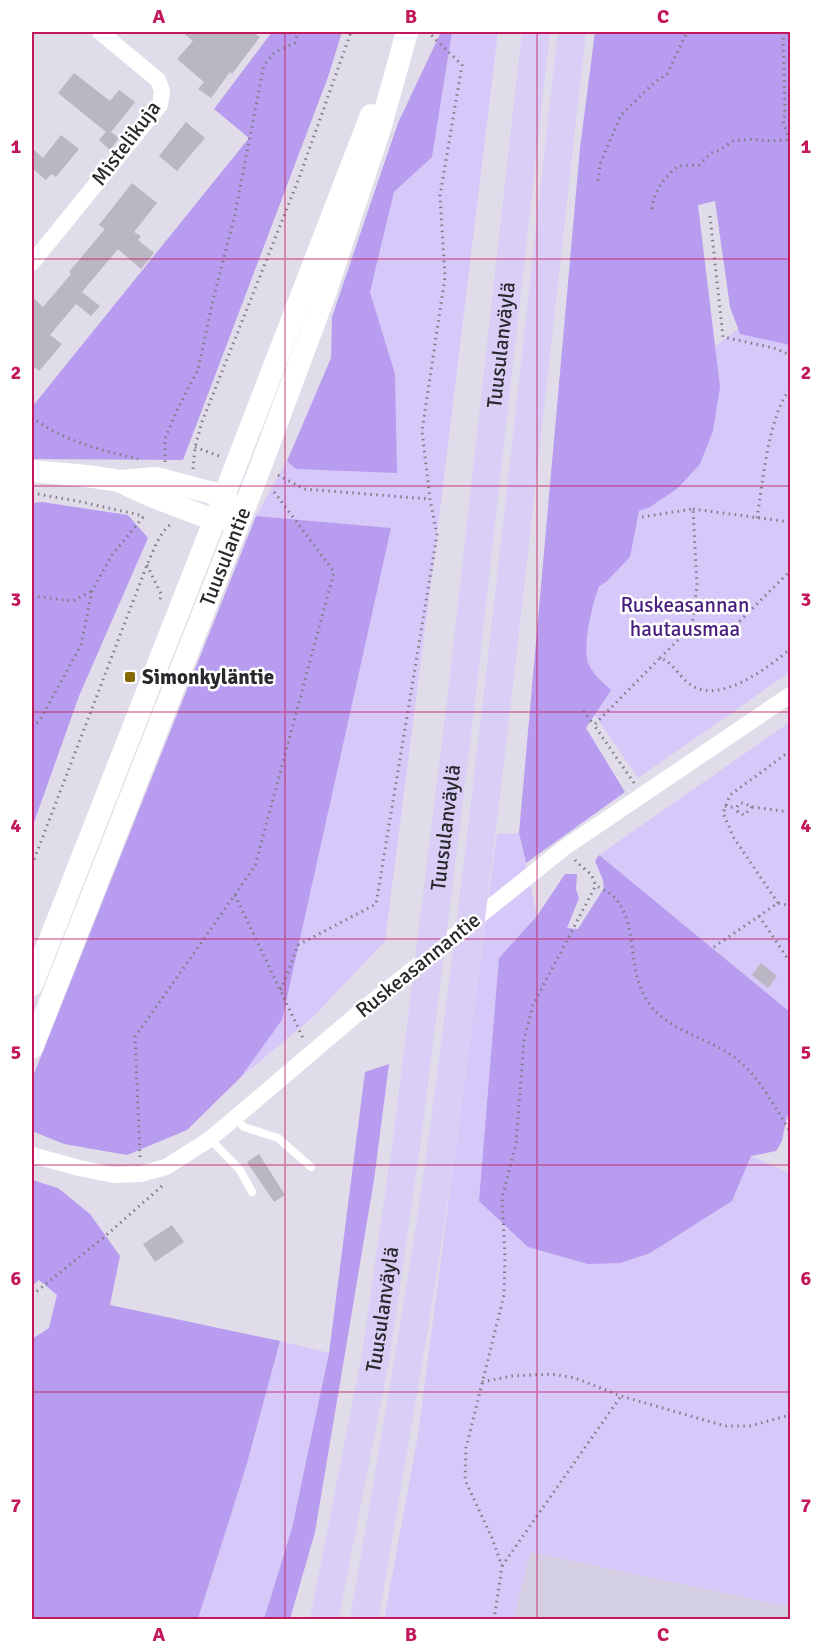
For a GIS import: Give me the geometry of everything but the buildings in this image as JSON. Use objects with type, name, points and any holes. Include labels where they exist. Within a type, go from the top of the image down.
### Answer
[{"type":"highway","name":"Tuusulanväylä","points":[[324,1620],[376,1355],[407,1139],[461,702],[536,32]]},
{"type":"highway","name":"Tuusulanväylä","points":[[364,1620],[442,1144],[496,706],[572,32]]},
{"type":"main road","name":"Tuusulantie","points":[[32,985],[224,496],[366,125],[399,57],[417,32]]},
{"type":"main road","name":"Tuusulantie","points":[[32,1048],[259,471],[332,275],[380,129],[399,57]]},
{"type":"main road","points":[[32,471],[76,474],[120,481],[189,474],[224,496],[241,516]]},
{"type":"main road","points":[[120,481],[214,520],[241,516]]},
{"type":"street","name":"Mistelikuja","points":[[32,263],[160,105],[162,91],[158,80],[100,32]]},
{"type":"street","name":"Ruskeasannantie","points":[[32,1155],[113,1175],[141,1174],[166,1167],[210,1139],[233,1117],[362,1010],[564,848],[790,696]]},
{"type":"lane","points":[[233,1117],[244,1127],[278,1138],[311,1167]]},
{"type":"lane","points":[[210,1139],[240,1170],[252,1192]]},
{"type":"path","points":[[165,464],[165,440],[176,412],[198,370],[234,219],[264,65],[275,52],[295,43],[298,32]]},
{"type":"path","points":[[189,474],[202,422],[299,178],[351,32]]},
{"type":"path","points":[[281,990],[298,945],[376,904],[437,535],[422,431],[445,277],[440,196],[462,65],[417,32]]},
{"type":"path","points":[[598,181],[600,164],[621,116],[655,82],[667,74],[687,32]]},
{"type":"path","points":[[652,209],[654,195],[659,186],[678,166],[699,165],[711,153],[733,141],[754,139],[790,141],[783,121],[785,113],[783,32]]},
{"type":"path","points":[[710,216],[723,337],[774,348],[790,355]]},
{"type":"path","points":[[757,518],[775,421],[790,389]]},
{"type":"path","points":[[32,417],[48,430],[101,451],[142,460]]},
{"type":"path","points":[[259,471],[274,472],[304,489],[430,499]]},
{"type":"path","points":[[141,1174],[135,1037],[255,866],[334,572],[259,471]]},
{"type":"path","points":[[32,493],[151,518]]},
{"type":"path","points":[[32,865],[147,565],[168,525],[177,520],[182,508]]},
{"type":"path","points":[[594,725],[692,626],[697,585],[693,509]]},
{"type":"path","points":[[642,517],[693,509],[790,522]]},
{"type":"path","points":[[32,727],[40,720],[81,645],[92,591],[112,555],[144,516]]},
{"type":"path","points":[[147,565],[161,594],[160,603]]},
{"type":"path","points":[[692,626],[710,631],[728,630],[735,626],[790,571]]},
{"type":"path","points":[[32,596],[73,600],[92,591]]},
{"type":"path","points":[[660,658],[670,663],[694,688],[718,691],[727,689],[757,673],[790,649]]},
{"type":"path","points":[[583,711],[642,795]]},
{"type":"path","points":[[790,751],[735,790],[724,806],[724,818],[734,838],[778,903],[790,906]]},
{"type":"path","points":[[724,806],[736,807],[742,802],[752,807],[790,812]]},
{"type":"path","points":[[736,807],[738,812],[744,815],[752,807]]},
{"type":"path","points":[[564,848],[591,875],[596,885],[615,896],[621,906],[629,930],[637,979],[643,995],[652,1007],[677,1028],[718,1047],[744,1065],[770,1096],[790,1131]]},
{"type":"path","points":[[502,1566],[492,1538],[465,1480],[466,1448],[504,1295],[502,1198],[516,1144],[524,1041],[533,1005],[596,885]]},
{"type":"path","points":[[235,895],[310,1053]]},
{"type":"path","points":[[714,946],[778,903]]},
{"type":"path","points":[[759,916],[790,962]]},
{"type":"path","points":[[482,1382],[512,1376],[552,1374],[575,1378],[621,1396],[725,1426],[750,1426],[790,1415]]},
{"type":"path","points":[[494,1620],[502,1566],[621,1396]]},
{"type":"shaded area","points":[[272,32],[342,32],[328,77],[183,460],[32,459],[32,407],[249,138],[214,109]]},
{"type":"shaded area","points":[[441,32],[452,32],[432,157],[394,192],[370,292],[395,374],[397,473],[296,469],[287,461],[331,358],[332,317],[398,123]]},
{"type":"shaded area","points":[[595,32],[790,32],[790,345],[740,334],[730,307],[715,201],[698,205],[720,387],[713,431],[700,464],[678,488],[650,507],[639,511],[630,557],[606,582],[599,586],[587,637],[589,665],[611,690],[586,728],[625,792],[526,863],[519,833],[580,148]]},
{"type":"shaded area","points":[[42,502],[128,515],[148,538],[79,696],[32,828],[32,503]]},
{"type":"shaded area","points":[[256,516],[391,528],[282,1020],[240,1078],[187,1130],[127,1155],[64,1144],[32,1131],[32,1079]]},
{"type":"shaded area","points":[[599,855],[790,1012],[790,1117],[787,1116],[782,1141],[776,1151],[751,1156],[732,1201],[650,1253],[620,1263],[588,1264],[528,1247],[479,1201],[499,958],[537,916],[565,874],[577,874],[576,889],[579,898],[567,928],[578,929],[604,888],[595,861]]},
{"type":"shaded area","points":[[389,1064],[374,1180],[315,1532],[290,1619],[264,1619],[292,1528],[329,1353],[365,1072]]},
{"type":"shaded area","points":[[32,1180],[58,1188],[90,1214],[120,1256],[110,1305],[280,1341],[246,1467],[198,1619],[32,1619],[32,1339],[49,1328],[57,1295],[39,1280],[32,1286]]},
{"type":"shaded area","points":[[530,1552],[790,1607],[790,1620],[514,1620]]},
{"type":"green space","points":[[452,32],[498,32],[385,941],[313,1017],[240,1078],[282,1019],[390,528],[256,516],[287,461],[296,469],[395,374],[370,292],[394,192],[432,157]]},
{"type":"green space","name":"Ruskeasannan hautausmaa","points":[[790,293],[790,672],[638,778],[569,677],[609,451],[680,373],[780,297]]},
{"type":"green space","points":[[790,722],[790,1012],[599,855]]},
{"type":"green space","points":[[519,833],[537,916],[499,958],[650,1253],[731,1201],[751,1156],[790,1173],[790,1607],[530,1552],[514,1619],[384,1620],[418,1435],[497,834]]},
{"type":"green space","points":[[280,1341],[329,1353],[292,1528],[264,1619],[198,1620],[246,1467]]},
{"type":"place","name":"Simonkyläntie","points":[[130,677]]}]
